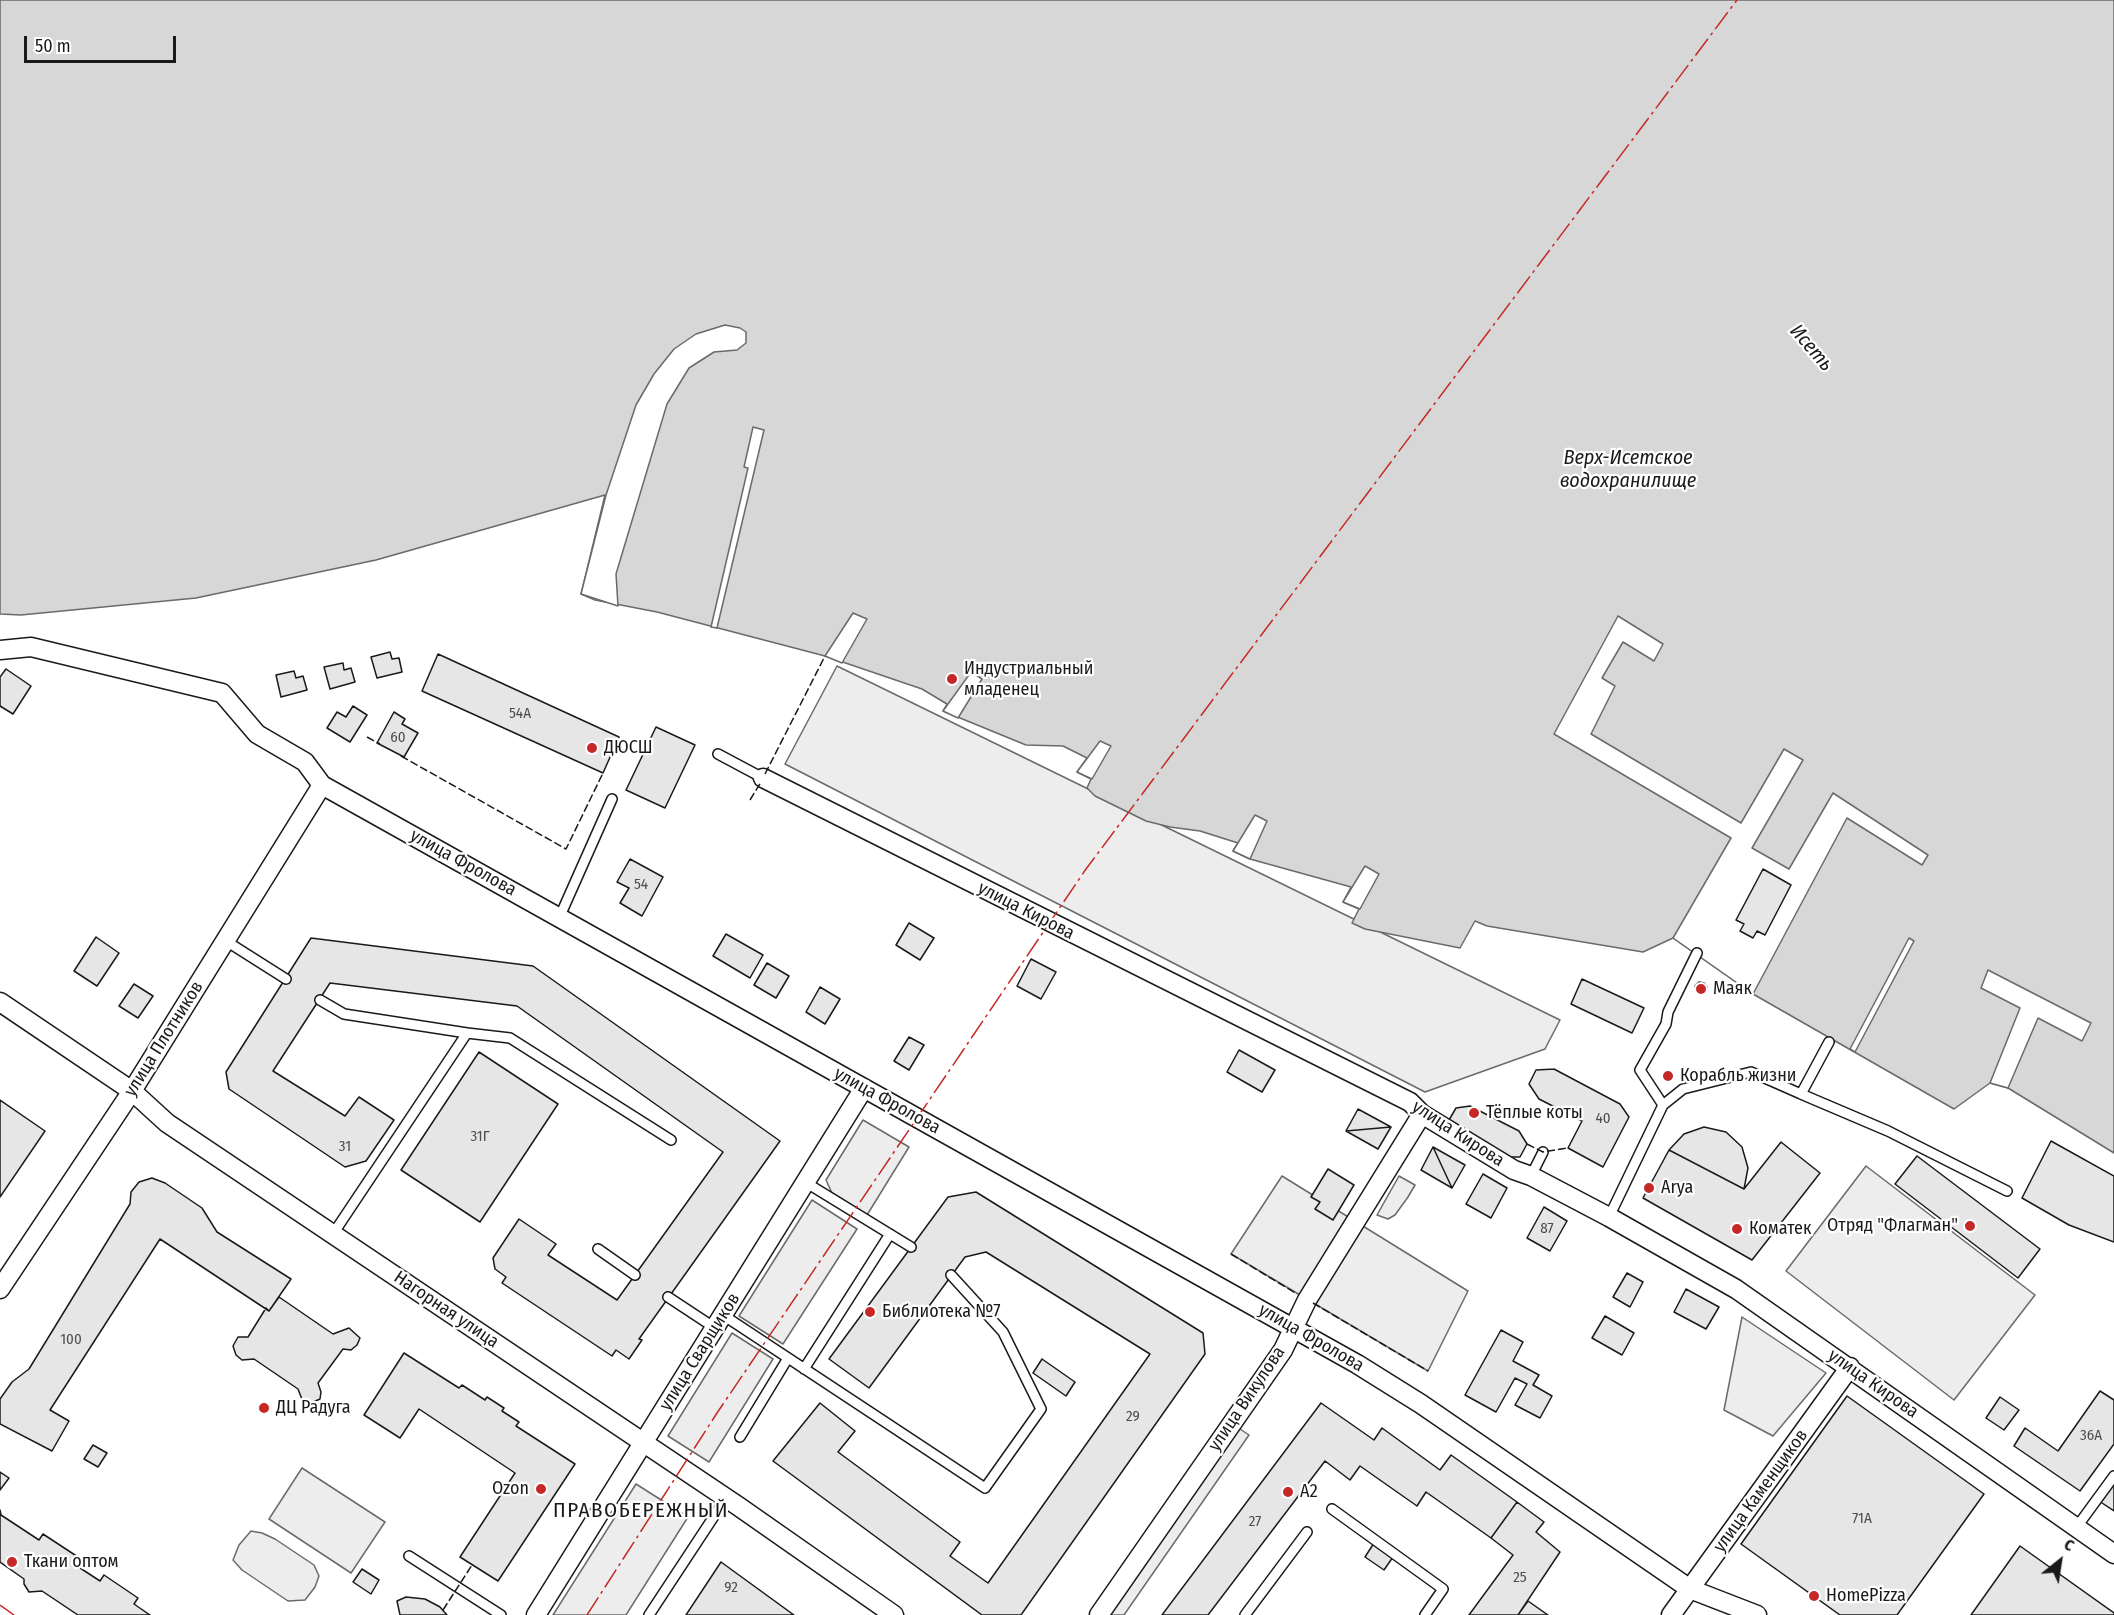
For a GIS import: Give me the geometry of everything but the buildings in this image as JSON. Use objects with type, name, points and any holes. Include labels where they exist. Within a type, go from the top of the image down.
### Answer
[{"type":"street","name":"улица Фролова","points":[[0,650],[31,647],[222,693],[257,734],[305,762],[322,785],[1292,1327],[1421,1404],[1690,1589],[1757,1615]]},
{"type":"street","name":"улица Кирова","points":[[763,777],[1410,1102],[1422,1114],[1514,1170],[1532,1176],[1609,1217],[1736,1289],[2114,1554]]},
{"type":"street","name":"улица Плотников","points":[[0,1289],[132,1091],[322,785]]},
{"type":"street","name":"Нагорная улица","points":[[0,1002],[132,1091],[167,1124],[726,1498],[894,1615]]},
{"type":"street","name":"улица Сварщиков","points":[[536,1615],[864,1088]]},
{"type":"street","name":"улица Викулова","points":[[1099,1615],[1283,1350],[1292,1327],[1422,1114]]},
{"type":"street","name":"улица Каменщиков","points":[[1671,1615],[1850,1367]]},
{"type":"lane","points":[[718,754],[763,777]]},
{"type":"lane","points":[[560,916],[612,799]]},
{"type":"lane","points":[[226,941],[286,979]]},
{"type":"lane","points":[[1663,1105],[1640,1070],[1666,1024],[1668,1012],[1696,953]]},
{"type":"lane","points":[[320,1000],[344,1014],[467,1034],[510,1038],[671,1140]]},
{"type":"lane","points":[[333,1234],[467,1034]]},
{"type":"lane","points":[[1801,1094],[1829,1042]]},
{"type":"lane","points":[[1609,1217],[1663,1105],[1683,1089],[1751,1072],[1888,1131],[2007,1191]]},
{"type":"lane","points":[[1532,1176],[1543,1152]]},
{"type":"lane","points":[[805,1182],[911,1246]]},
{"type":"lane","points":[[804,1369],[890,1234]]},
{"type":"lane","points":[[598,1250],[635,1275]]},
{"type":"lane","points":[[668,1297],[788,1358],[985,1488],[1041,1409],[1003,1332],[951,1275]]},
{"type":"lane","points":[[740,1437],[788,1358]]},
{"type":"lane","points":[[2076,1528],[2114,1476]]},
{"type":"lane","points":[[649,1615],[726,1498]]},
{"type":"lane","points":[[1332,1509],[1443,1589],[1425,1615]]},
{"type":"lane","points":[[1245,1615],[1307,1532]]},
{"type":"lane","points":[[409,1556],[501,1615]]},
{"type":"shaded area","points":[[837,666],[1560,1020],[1545,1049],[1425,1092],[785,764]]},
{"type":"shaded area","points":[[863,1120],[909,1147],[867,1215],[832,1193],[826,1180]]},
{"type":"shaded area","points":[[1866,1166],[2035,1295],[1954,1400],[1786,1271]]},
{"type":"shaded area","points":[[1282,1176],[1468,1291],[1428,1371],[1231,1254]]},
{"type":"shaded area","points":[[1399,1176],[1415,1185],[1395,1215],[1388,1219],[1377,1215]]},
{"type":"shaded area","points":[[812,1200],[857,1229],[783,1344],[739,1316]]},
{"type":"shaded area","points":[[1742,1317],[1826,1373],[1773,1436],[1724,1410]]},
{"type":"shaded area","points":[[732,1333],[773,1359],[709,1462],[668,1436]]},
{"type":"shaded area","points":[[1237,1427],[1249,1435],[1124,1615],[1105,1615]]},
{"type":"shaded area","points":[[302,1468],[385,1522],[351,1573],[269,1519]]},
{"type":"shaded area","points":[[636,1484],[688,1517],[626,1615],[553,1615]]},
{"type":"shaded area","points":[[251,1531],[275,1539],[314,1565],[319,1576],[315,1587],[305,1600],[288,1601],[242,1570],[233,1560],[239,1545]]},
{"type":"water","name":"Верх-Исетское водохранилище","points":[[0,0],[2114,0],[2114,1153],[2008,1088],[1990,1083],[1954,1109],[1753,994],[1673,938],[1643,952],[1487,926],[1475,921],[1460,948],[1365,929],[1352,923],[1359,909],[1343,902],[1351,887],[1250,859],[1233,851],[1238,843],[1200,831],[1146,821],[1095,796],[1087,788],[1091,779],[1077,772],[1087,758],[1063,746],[1026,745],[943,711],[947,704],[922,689],[825,656],[657,612],[595,600],[581,594],[605,495],[376,560],[196,598],[21,615],[0,614]]},
{"type":"pier","points":[[725,325],[740,328],[746,332],[746,343],[737,350],[714,352],[689,368],[667,404],[616,574],[618,606],[581,594],[606,495],[636,405],[654,374],[674,349],[696,334]]},
{"type":"pier","points":[[753,427],[764,430],[717,628],[711,627],[748,468],[744,467]]},
{"type":"pier","points":[[853,613],[867,619],[842,663],[825,656]]},
{"type":"pier","points":[[1618,616],[1663,644],[1654,661],[1623,642],[1602,678],[1615,686],[1591,734],[1741,823],[1784,749],[1803,760],[1752,848],[1789,869],[1833,793],[1928,855],[1922,865],[1847,818],[1753,994],[1673,938],[1731,838],[1554,734]]},
{"type":"pier","points":[[971,672],[982,679],[958,718],[943,711]]},
{"type":"pier","points":[[1100,741],[1111,746],[1092,779],[1077,772]]},
{"type":"pier","points":[[1255,815],[1267,821],[1250,859],[1233,851]]},
{"type":"pier","points":[[1365,866],[1379,874],[1360,909],[1343,902]]},
{"type":"pier","points":[[1909,938],[1914,941],[1855,1052],[1850,1049]]},
{"type":"pier","points":[[1988,970],[2091,1023],[2082,1041],[2038,1018],[2008,1088],[1990,1083],[2020,1008],[1981,988]]},
{"type":"fence","points":[[765,774],[825,656]]},
{"type":"fence","points":[[367,737],[380,744]]},
{"type":"fence","points":[[401,756],[566,849],[603,773]]},
{"type":"fence","points":[[750,800],[761,782]]},
{"type":"fence","points":[[1527,1144],[1543,1152],[1568,1148]]},
{"type":"fence","points":[[1231,1254],[1297,1294]]},
{"type":"fence","points":[[1313,1303],[1428,1371]]},
{"type":"fence","points":[[443,1610],[472,1565]]},
{"type":"power","points":[[587,1615],[717,1413],[1086,869],[1737,0]]},
{"type":"power","points":[[0,1605],[14,1615]]},
{"type":"place","name":"Индустриальный младенец","points":[[952,679]]},
{"type":"place","name":"ДЮСШ","points":[[592,748]]},
{"type":"place","name":"Маяк","points":[[1701,989]]},
{"type":"place","name":"Корабль жизни","points":[[1668,1076]]},
{"type":"place","name":"Тёплые коты","points":[[1474,1113]]},
{"type":"place","name":"Arya","points":[[1649,1188]]},
{"type":"place","name":"Отряд \"Флагман\"","points":[[1970,1226]]},
{"type":"place","name":"Коматек","points":[[1737,1229]]},
{"type":"place","name":"Библиотека №7","points":[[870,1312]]},
{"type":"place","name":"ДЦ Радуга","points":[[264,1408]]},
{"type":"place","name":"Ozon","points":[[541,1489]]},
{"type":"place","name":"А2","points":[[1288,1492]]},
{"type":"place","name":"Ткани оптом","points":[[12,1562]]},
{"type":"place","name":"HomePizza","points":[[1814,1596]]},
{"type":"district","name":"ПРАВОБЕРЕЖНЫЙ","points":[[641,1511]]},
{"type":"water label","name":"Исеть","points":[[1811,348]]}]
